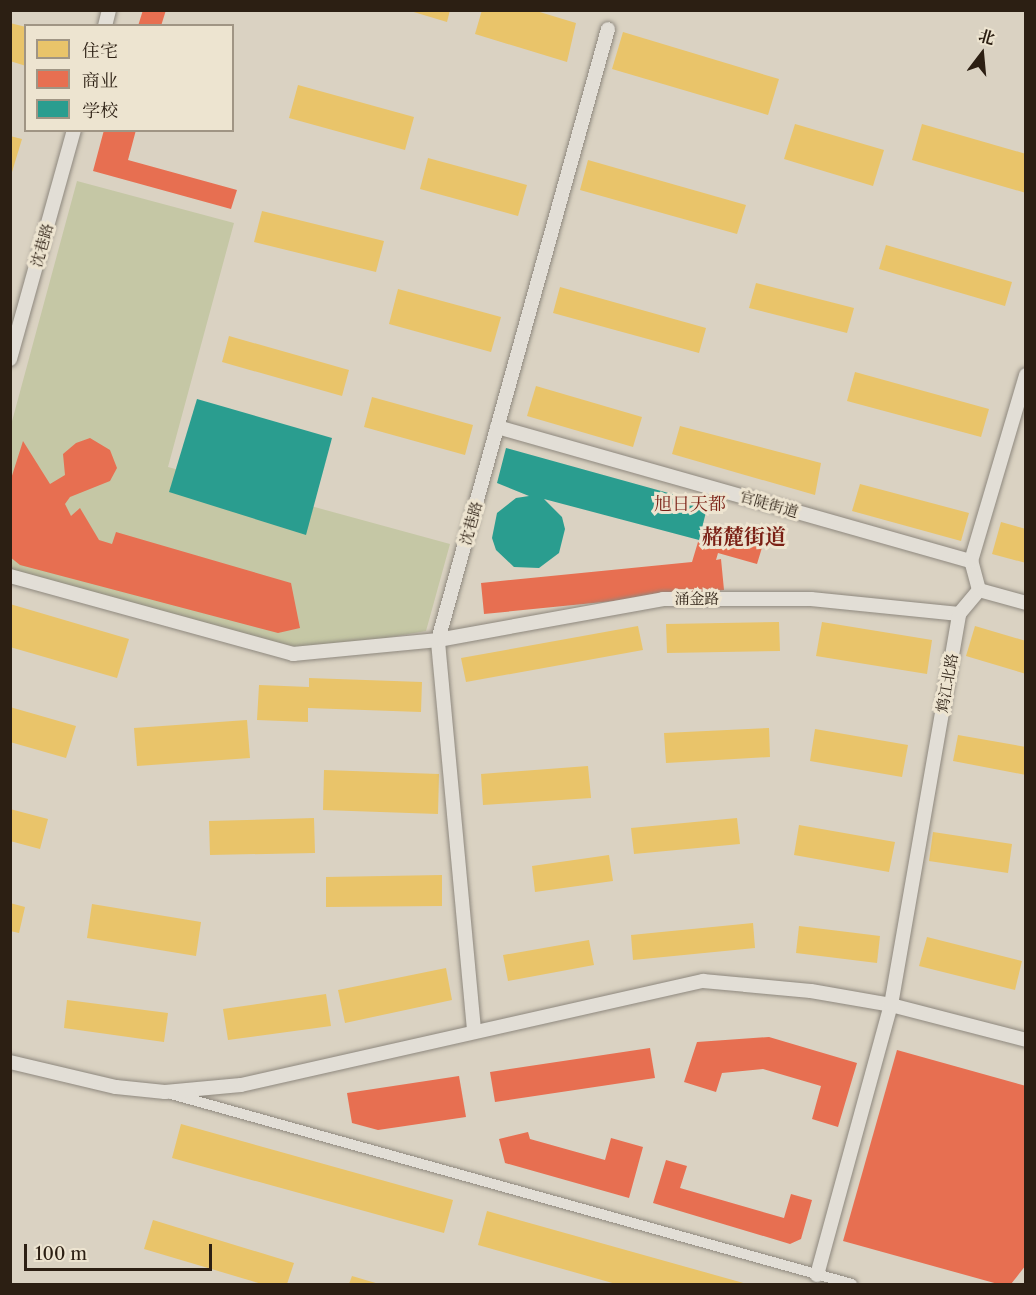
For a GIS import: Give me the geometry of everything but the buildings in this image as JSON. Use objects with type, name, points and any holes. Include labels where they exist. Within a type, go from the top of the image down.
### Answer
[{"type":"street","name":"沈巷路","points":[[474,1030],[438,640],[608,29]]},
{"type":"street","name":"沈巷路","points":[[10,359],[73,132]]},
{"type":"street","points":[[1026,375],[972,561],[979,590],[1026,603]]},
{"type":"street","name":"官陡街道","points":[[497,427],[972,561]]},
{"type":"street","name":"涌金路","points":[[10,576],[292,654],[438,640],[663,598],[811,598],[959,614]]},
{"type":"street","name":"鸩江北路","points":[[817,1275],[891,1005],[959,614],[979,590]]},
{"type":"street","points":[[165,1092],[241,1085],[474,1030],[703,981],[811,991],[891,1005],[1026,1040]]},
{"type":"street","points":[[10,1062],[116,1087],[165,1092],[852,1284]]},
{"type":"green space","points":[[77,181],[234,223],[168,467],[450,544],[426,631],[293,654],[11,569],[11,425]]},
{"type":"district","name":"旭日天都","points":[[690,504]]},
{"type":"district","name":"赭麓街道","points":[[744,537]]}]
